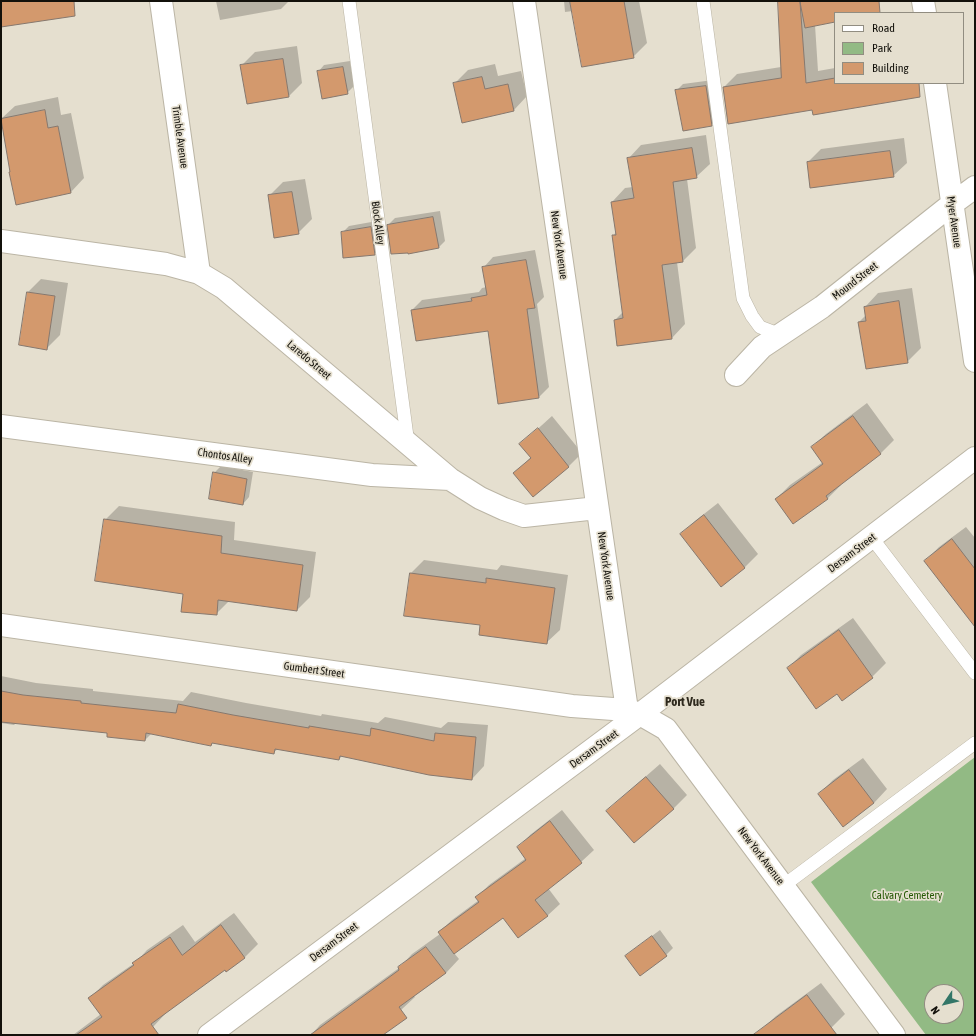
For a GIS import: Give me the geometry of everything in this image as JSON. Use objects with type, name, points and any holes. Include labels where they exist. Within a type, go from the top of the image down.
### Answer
[{"type":"street","name":"Trimble Avenue","points":[[161,1],[199,273]]},
{"type":"street","name":"New York Avenue","points":[[524,1],[597,508],[633,712],[666,729],[894,1035]]},
{"type":"street","points":[[923,1],[925,12]]},
{"type":"street","name":"Myer Avenue","points":[[934,84],[975,361]]},
{"type":"street","name":"Mound Street","points":[[736,375],[762,347],[822,307],[975,187]]},
{"type":"street","name":"Laredo Street","points":[[1,241],[166,264],[199,273],[224,288],[450,479],[480,498],[524,516],[597,508]]},
{"type":"street","name":"Chontos Alley","points":[[1,426],[372,475],[450,479]]},
{"type":"street","name":"Dersam Street","points":[[209,1035],[633,712],[872,538],[975,458]]},
{"type":"street","name":"Gumbert Street","points":[[1,625],[572,706],[633,712]]},
{"type":"lane","name":"Block Alley","points":[[349,1],[408,444]]},
{"type":"lane","points":[[703,1],[744,298],[752,316],[760,327],[781,335]]},
{"type":"lane","points":[[872,538],[975,673]]},
{"type":"lane","points":[[783,886],[975,743]]},
{"type":"green space","name":"Calvary Cemetery","points":[[975,757],[975,1035],[926,1035],[811,882]]},
{"type":"building","points":[[1,1],[74,1],[75,16],[1,27]]},
{"type":"building","points":[[570,1],[624,1],[634,58],[582,67]]},
{"type":"building","points":[[778,1],[879,1],[880,12],[834,12],[834,22],[805,28],[800,2],[806,83],[834,78],[834,84],[919,84],[920,97],[813,115],[812,110],[728,124],[723,87],[781,78]]},
{"type":"building","points":[[283,59],[289,97],[247,104],[240,65]]},
{"type":"building","points":[[343,67],[348,94],[322,99],[317,71]]},
{"type":"building","points":[[482,77],[485,89],[508,84],[514,111],[462,123],[453,83]]},
{"type":"building","points":[[706,86],[712,126],[683,131],[675,90]]},
{"type":"building","points":[[45,110],[48,128],[58,126],[71,193],[16,205],[9,172],[1,119]]},
{"type":"building","points":[[692,148],[697,178],[673,182],[683,262],[662,265],[672,339],[617,346],[614,320],[623,318],[612,235],[616,235],[611,202],[634,198],[627,158]]},
{"type":"building","points":[[890,151],[894,177],[810,188],[807,162]]},
{"type":"building","points":[[292,192],[299,234],[274,238],[268,195]]},
{"type":"building","points":[[433,217],[439,248],[408,254],[391,254],[387,225]]},
{"type":"building","points":[[371,227],[375,255],[343,258],[341,232]]},
{"type":"building","points":[[526,260],[535,308],[527,309],[539,398],[498,404],[488,331],[416,341],[411,310],[472,301],[471,298],[487,295],[482,267]]},
{"type":"building","points":[[27,292],[55,296],[47,350],[19,345]]},
{"type":"building","points":[[899,301],[908,363],[866,369],[858,322],[866,321],[864,307]]},
{"type":"building","points":[[853,416],[881,454],[826,496],[828,499],[793,524],[775,499],[823,464],[811,447]]},
{"type":"building","points":[[538,428],[569,467],[533,497],[513,473],[531,458],[519,444]]},
{"type":"building","points":[[213,472],[247,479],[243,505],[209,499]]},
{"type":"building","points":[[704,515],[745,568],[721,587],[680,534]]},
{"type":"building","points":[[104,519],[222,536],[221,553],[303,565],[297,611],[218,600],[217,615],[181,612],[183,594],[95,581]]},
{"type":"building","points":[[952,539],[975,569],[975,627],[924,561]]},
{"type":"building","points":[[410,573],[486,583],[486,578],[555,588],[547,644],[479,635],[480,625],[404,616]]},
{"type":"building","points":[[839,630],[873,678],[842,701],[837,694],[816,709],[787,668]]},
{"type":"building","points":[[1,691],[23,695],[81,701],[81,703],[176,713],[178,704],[309,728],[309,726],[370,736],[371,728],[434,741],[435,733],[476,737],[472,780],[429,775],[340,756],[339,760],[275,749],[274,754],[212,743],[211,746],[146,733],[145,741],[107,737],[107,733],[1,722]]},
{"type":"building","points":[[849,770],[874,803],[843,827],[818,794]]},
{"type":"building","points":[[646,777],[674,809],[634,843],[606,811]]},
{"type":"building","points":[[550,821],[582,863],[535,900],[548,916],[518,938],[503,918],[454,954],[438,932],[479,902],[475,897],[526,860],[517,847]]},
{"type":"building","points":[[221,925],[245,958],[226,972],[225,970],[151,1024],[159,1035],[76,1035],[102,1017],[88,998],[134,965],[132,963],[170,937],[182,955]]},
{"type":"building","points":[[652,936],[667,956],[640,976],[625,956]]},
{"type":"building","points":[[426,947],[446,973],[399,1007],[407,1018],[383,1035],[310,1035],[399,970],[398,967]]},
{"type":"building","points":[[807,995],[837,1035],[753,1035]]},
{"type":"district","name":"Port Vue","points":[[685,702]]}]
